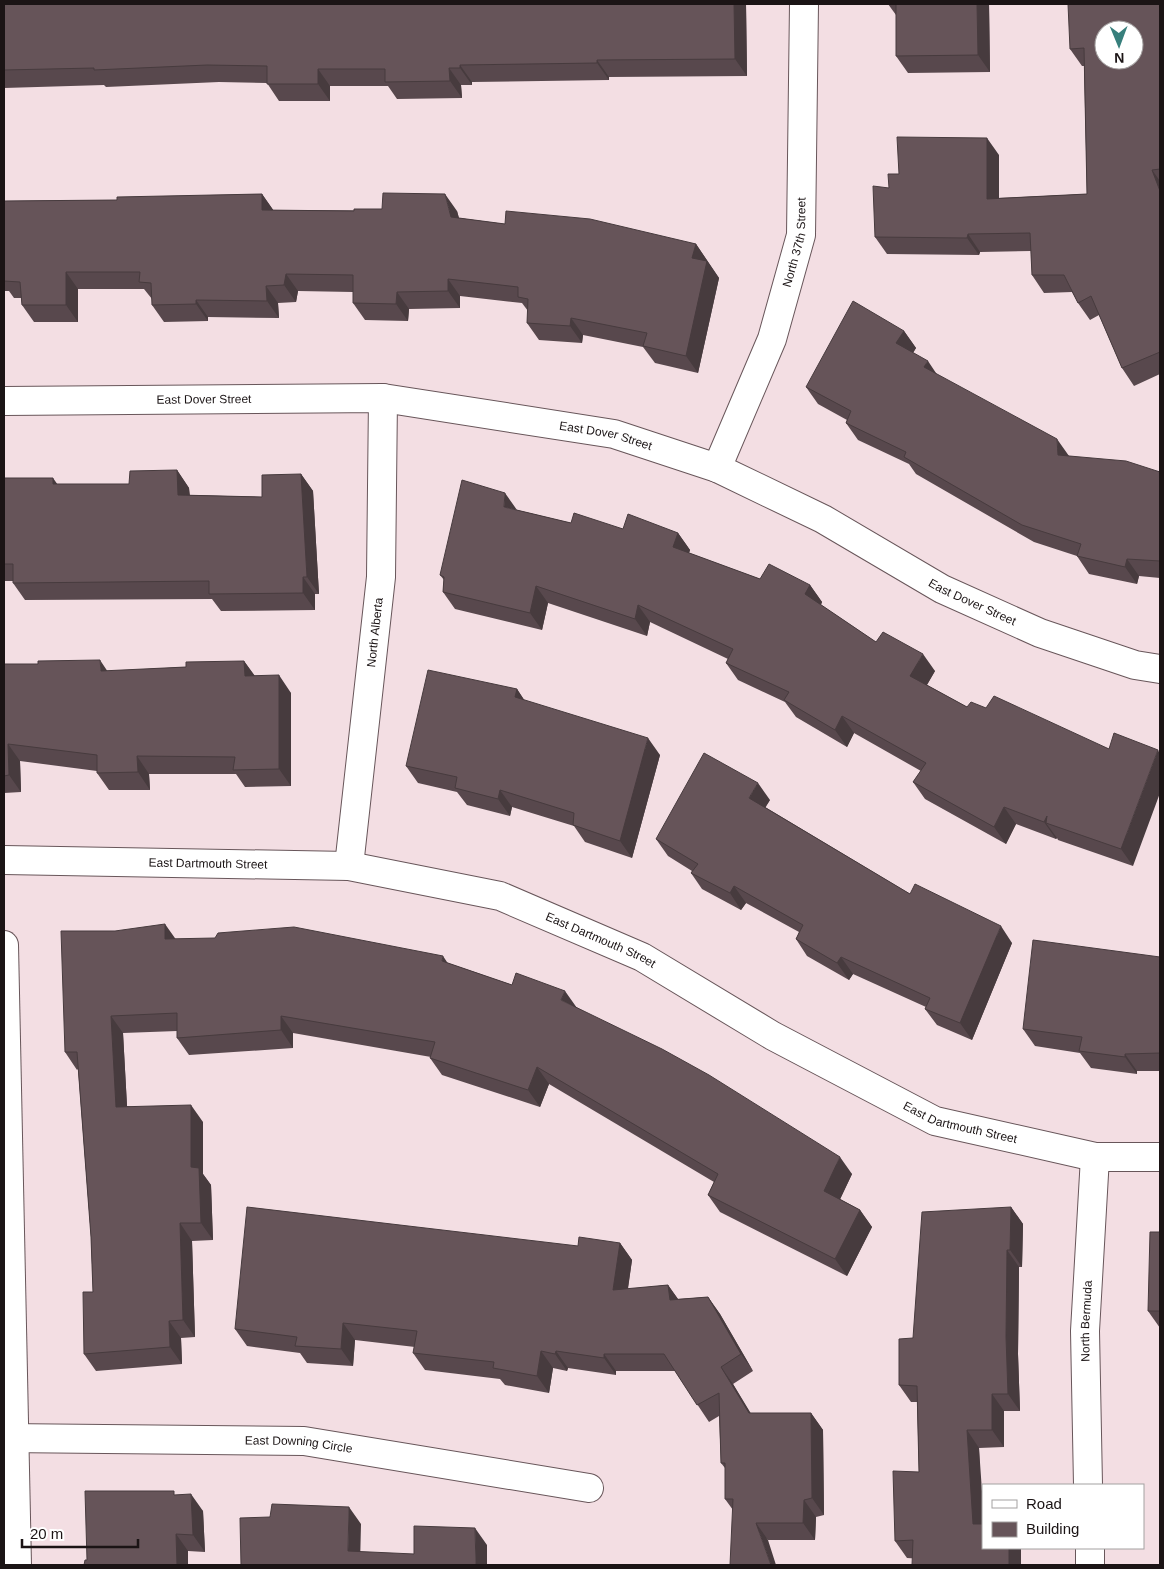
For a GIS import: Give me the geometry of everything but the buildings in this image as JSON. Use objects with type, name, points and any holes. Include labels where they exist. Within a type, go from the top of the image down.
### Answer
[{"type":"street","name":"North 37th Street","points":[[717,468],[772,339],[801,234],[804,4]]},
{"type":"street","name":"East Dover Street","points":[[4,401],[384,398],[614,434],[717,468],[823,519],[942,589],[1040,633],[1135,666],[1160,669]]},
{"type":"street","name":"North Alberta","points":[[349,866],[381,577],[384,398]]},
{"type":"street","name":"East Dartmouth Street","points":[[4,860],[349,866],[500,896],[642,957],[773,1036],[935,1121],[1095,1157],[1160,1157]]},
{"type":"street","points":[[4,945],[9,1438],[17,1565]]},
{"type":"street","name":"North Bermuda","points":[[1088,1484],[1086,1331],[1095,1157]]},
{"type":"street","name":"East Downing Circle","points":[[9,1438],[304,1441],[589,1488]]},
{"type":"street","points":[[1090,1549],[1090,1565]]}]
